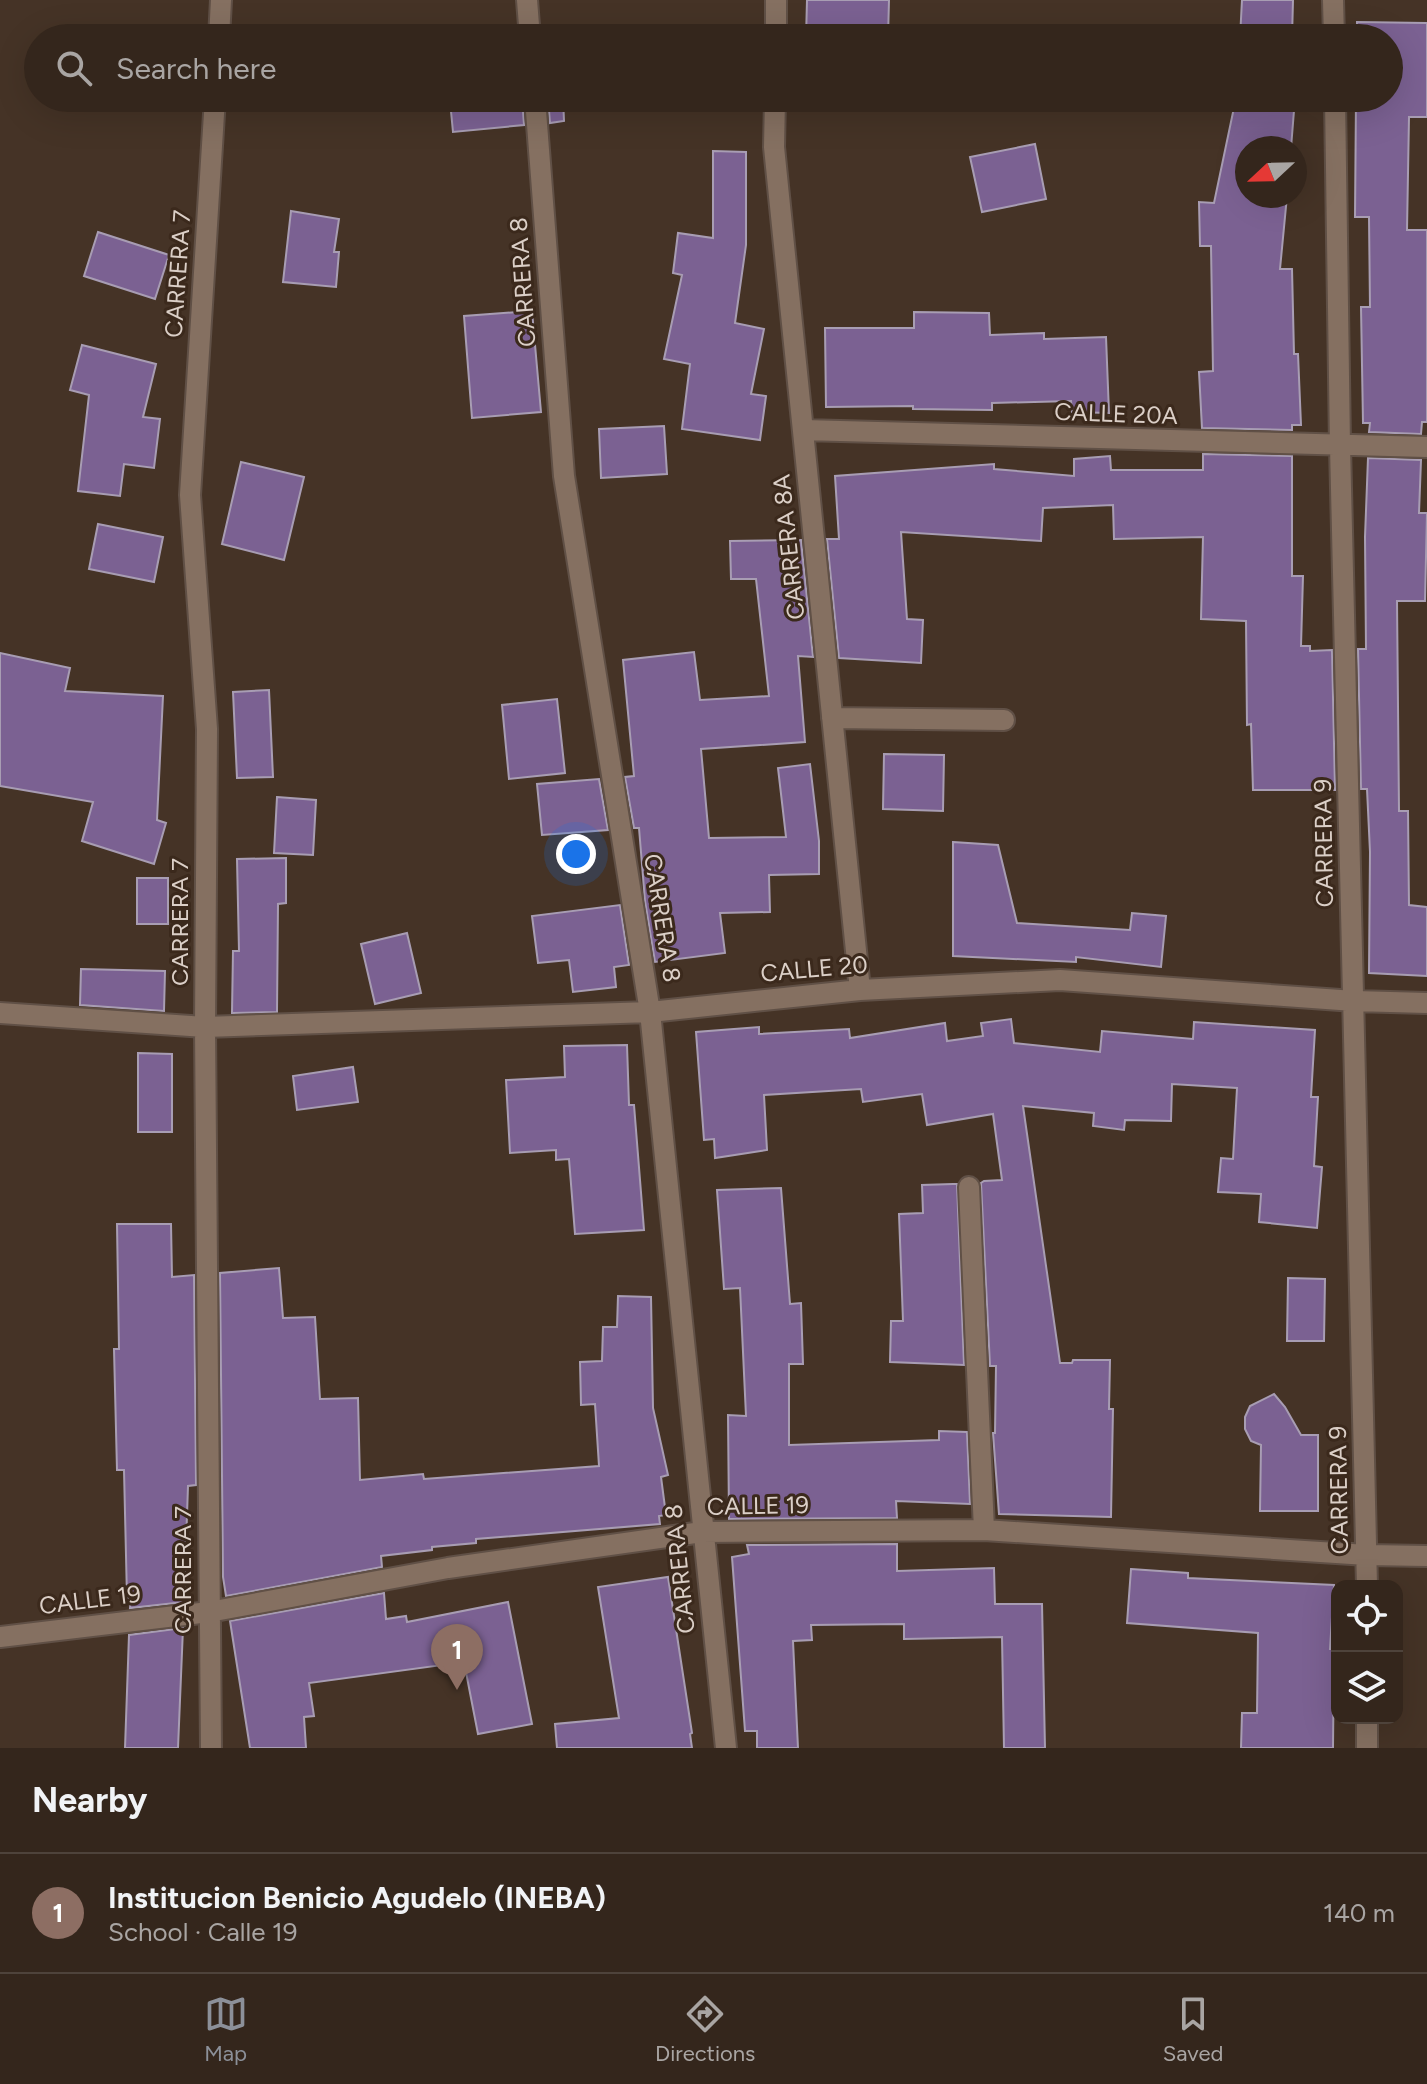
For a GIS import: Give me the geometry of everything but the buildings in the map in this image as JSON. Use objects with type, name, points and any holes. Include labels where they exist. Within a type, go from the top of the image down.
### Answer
[{"type":"street","points":[[220,24],[221,0]]},
{"type":"street","points":[[527,0],[529,24]]},
{"type":"street","points":[[776,0],[776,24]]},
{"type":"street","points":[[1333,0],[1334,24]]},
{"type":"street","name":"CARRERA 7","points":[[211,1748],[205,1027],[207,729],[190,495],[214,112]]},
{"type":"street","name":"CARRERA 8","points":[[536,112],[564,476],[650,1012],[726,1748]]},
{"type":"street","name":"CARRERA 8A","points":[[775,112],[774,147],[860,990]]},
{"type":"street","name":"CARRERA 9","points":[[1335,112],[1340,446],[1367,1580]]},
{"type":"street","name":"CALLE 20A","points":[[803,430],[1427,447]]},
{"type":"street","points":[[832,718],[1004,720]]},
{"type":"street","name":"CALLE 20","points":[[0,1013],[205,1027],[650,1012],[860,990],[1060,980],[1354,1001],[1427,1003]]},
{"type":"street","points":[[969,1187],[984,1530]]},
{"type":"street","name":"CALLE 19","points":[[0,1637],[209,1612],[448,1568],[702,1532],[984,1530],[1367,1555],[1427,1556]]},
{"type":"street","points":[[1367,1724],[1367,1748]]},
{"type":"place","name":"Institucion Benicio Agudelo (INEBA)","points":[[457,1690]]}]
